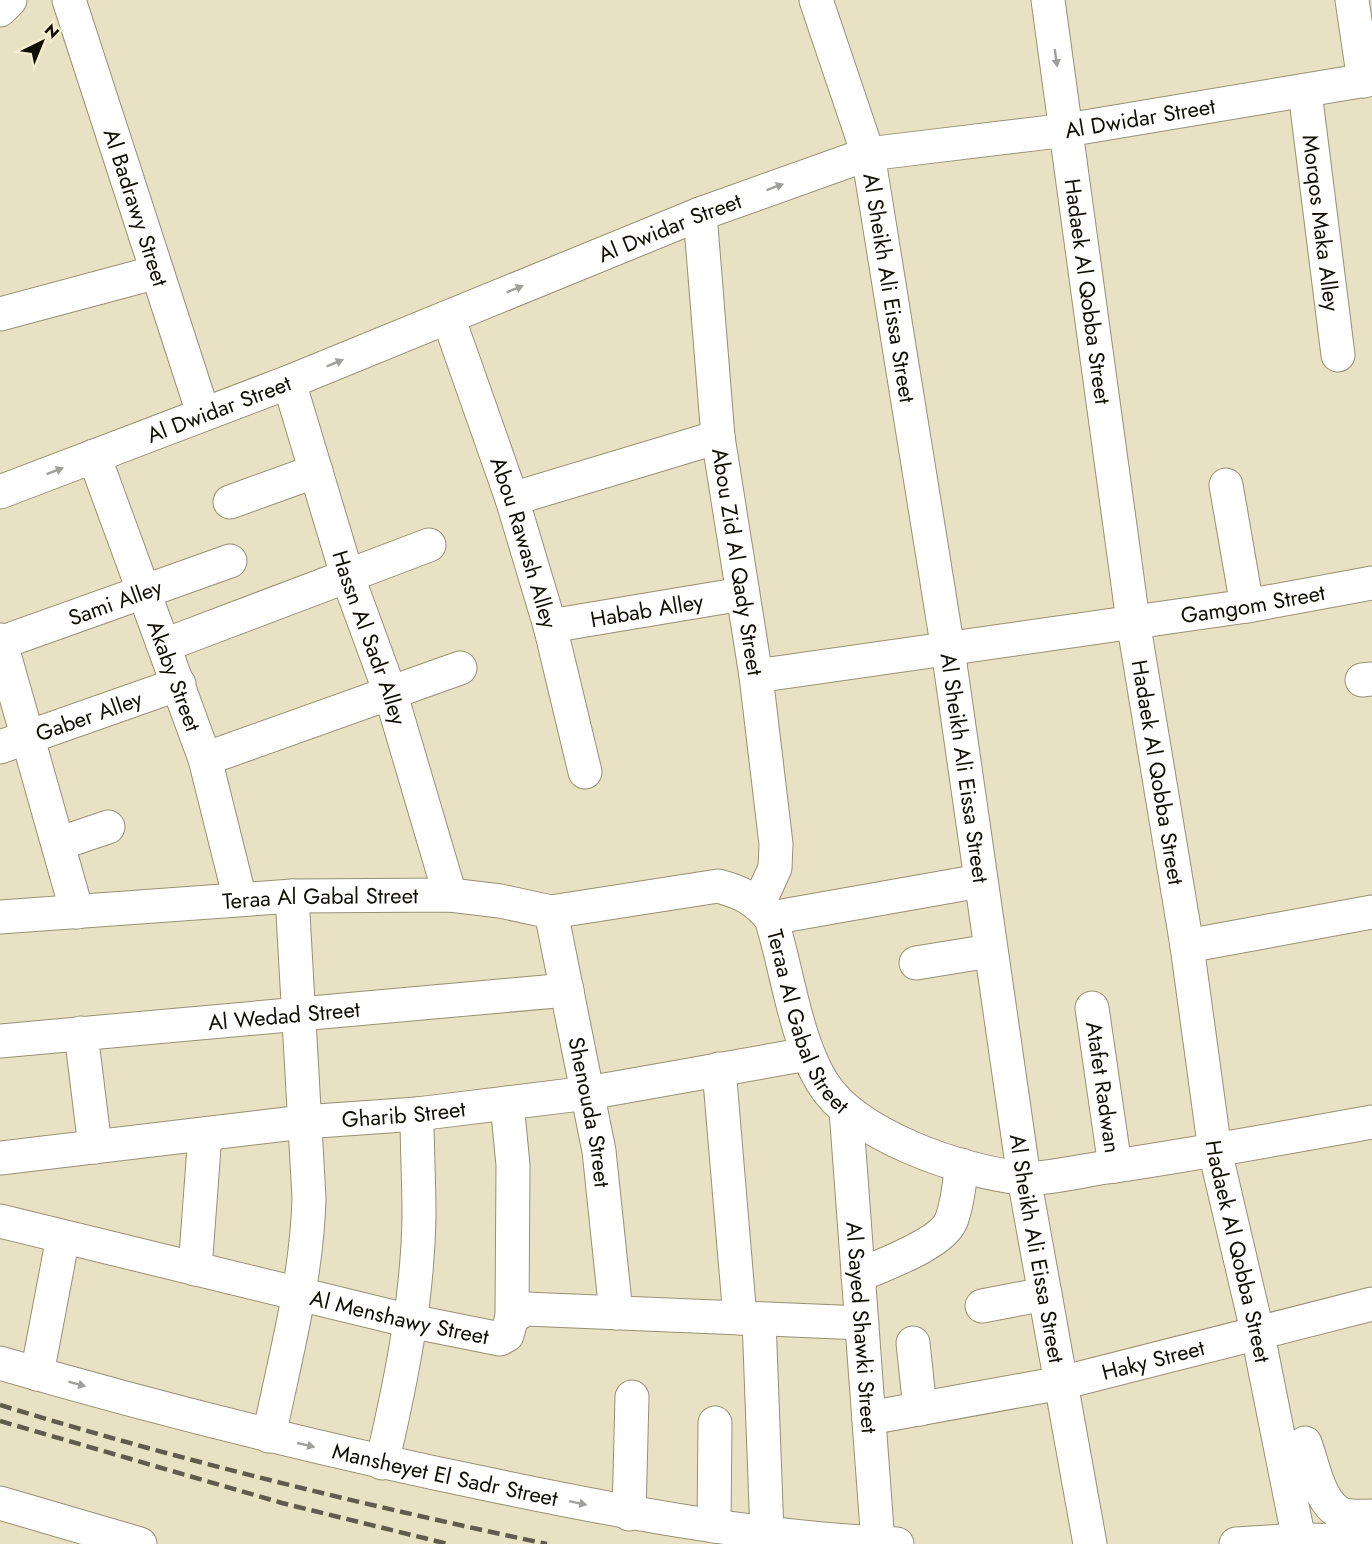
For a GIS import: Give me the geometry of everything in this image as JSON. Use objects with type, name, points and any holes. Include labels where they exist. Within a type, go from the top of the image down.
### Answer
[{"type":"street","points":[[0,9],[10,0]]},
{"type":"street","name":"Al Badrawy Street","points":[[69,0],[203,413]]},
{"type":"street","name":"Al Sheikh Ali Eissa Street","points":[[816,0],[867,154],[948,650],[1024,1178],[1090,1544]]},
{"type":"street","name":"Hadaek Al Qobba Street","points":[[1048,0],[1133,621],[1187,946],[1215,1151],[1258,1335],[1299,1540]]},
{"type":"street","points":[[1352,0],[1368,80]]},
{"type":"street","name":"Al Dwidar Street","points":[[0,492],[289,382],[700,214],[867,154],[1067,130],[1368,80]]},
{"type":"street","name":"Morqos Maka Alley","points":[[1305,92],[1338,355]]},
{"type":"street","name":"Abou Zid Al Qady Street","points":[[700,214],[718,437],[756,676],[776,844],[775,868],[765,911]]},
{"type":"street","points":[[0,314],[157,272]]},
{"type":"street","name":"Abou Rawash Alley","points":[[448,317],[512,499],[550,626],[585,772]]},
{"type":"street","name":"Hassn Al Sadr Alley","points":[[289,382],[347,575],[391,694],[450,894]]},
{"type":"street","points":[[512,499],[718,437]]},
{"type":"street","name":"Akaby Street","points":[[94,456],[205,759],[240,899]]},
{"type":"street","points":[[230,502],[316,471]]},
{"type":"street","points":[[1226,485],[1247,606]]},
{"type":"street","points":[[165,645],[429,545]]},
{"type":"street","name":"Sami Alley","points":[[0,642],[230,561]]},
{"type":"street","name":"Gamgom Street","points":[[756,676],[1247,606],[1372,583]]},
{"type":"street","name":"Habab Alley","points":[[550,626],[742,594]]},
{"type":"street","points":[[0,642],[14,742],[58,844],[77,912]]},
{"type":"street","points":[[205,759],[460,669]]},
{"type":"street","name":"Gaber Alley","points":[[14,742],[179,684]]},
{"type":"street","points":[[58,844],[108,827]]},
{"type":"street","points":[[765,911],[980,881]]},
{"type":"street","name":"Teraa Al Gabal Street","points":[[2,910],[77,912],[292,896],[450,894],[500,901],[550,912],[718,886],[739,892],[765,911],[807,1054],[823,1084],[846,1110],[882,1133],[929,1154],[962,1165],[1024,1178],[1215,1151],[1372,1122]]},
{"type":"street","points":[[269,1436],[298,1294],[308,1232],[309,1198],[292,896]]},
{"type":"street","name":"Shenouda Street","points":[[550,912],[599,1150],[616,1313]]},
{"type":"street","points":[[1187,946],[1372,912]]},
{"type":"street","points":[[916,963],[990,951]]},
{"type":"street","name":"Al Wedad Street","points":[[0,1041],[567,990]]},
{"type":"street","name":"Atafet Radwan","points":[[1092,1008],[1115,1166]]},
{"type":"street","points":[[81,1034],[95,1147]]},
{"type":"street","name":"Gharib Street","points":[[0,1158],[303,1122],[417,1114],[588,1093],[807,1054]]},
{"type":"street","points":[[719,1069],[750,1318],[767,1533]]},
{"type":"street","points":[[507,1103],[513,1165],[512,1317]]},
{"type":"street","name":"Al Sayed Shawki Street","points":[[846,1110],[869,1418],[888,1544]]},
{"type":"street","points":[[382,1463],[410,1322],[419,1215],[417,1114]]},
{"type":"street","points":[[195,1269],[206,1134]]},
{"type":"street","points":[[858,1276],[928,1243],[941,1233],[950,1223],[962,1165]]},
{"type":"street","name":"Al Menshawy Street","points":[[0,1221],[410,1322],[500,1339],[507,1335],[512,1317],[526,1309],[862,1323]]},
{"type":"street","points":[[38,1374],[63,1237]]},
{"type":"street","points":[[982,1306],[1045,1294]]},
{"type":"street","name":"Haky Street","points":[[869,1418],[1061,1383],[1258,1335],[1372,1304]]},
{"type":"street","points":[[913,1343],[920,1409]]},
{"type":"street","name":"Mansheyet El Sadr Street","points":[[0,1363],[269,1436],[382,1463],[629,1514],[767,1533],[888,1544]]},
{"type":"street","points":[[629,1514],[632,1397]]},
{"type":"street","points":[[714,1526],[715,1423]]},
{"type":"street","points":[[1305,1443],[1327,1501],[1335,1510],[1345,1515],[1372,1516]]},
{"type":"street","points":[[1290,1493],[1321,1486]]},
{"type":"street","points":[[0,1503],[140,1544]]},
{"type":"street","points":[[1236,1544],[1299,1540],[1372,1541]]},
{"type":"railway","points":[[0,1405],[272,1480],[409,1514],[547,1544]]},
{"type":"railway","points":[[0,1421],[282,1503],[448,1544]]}]
